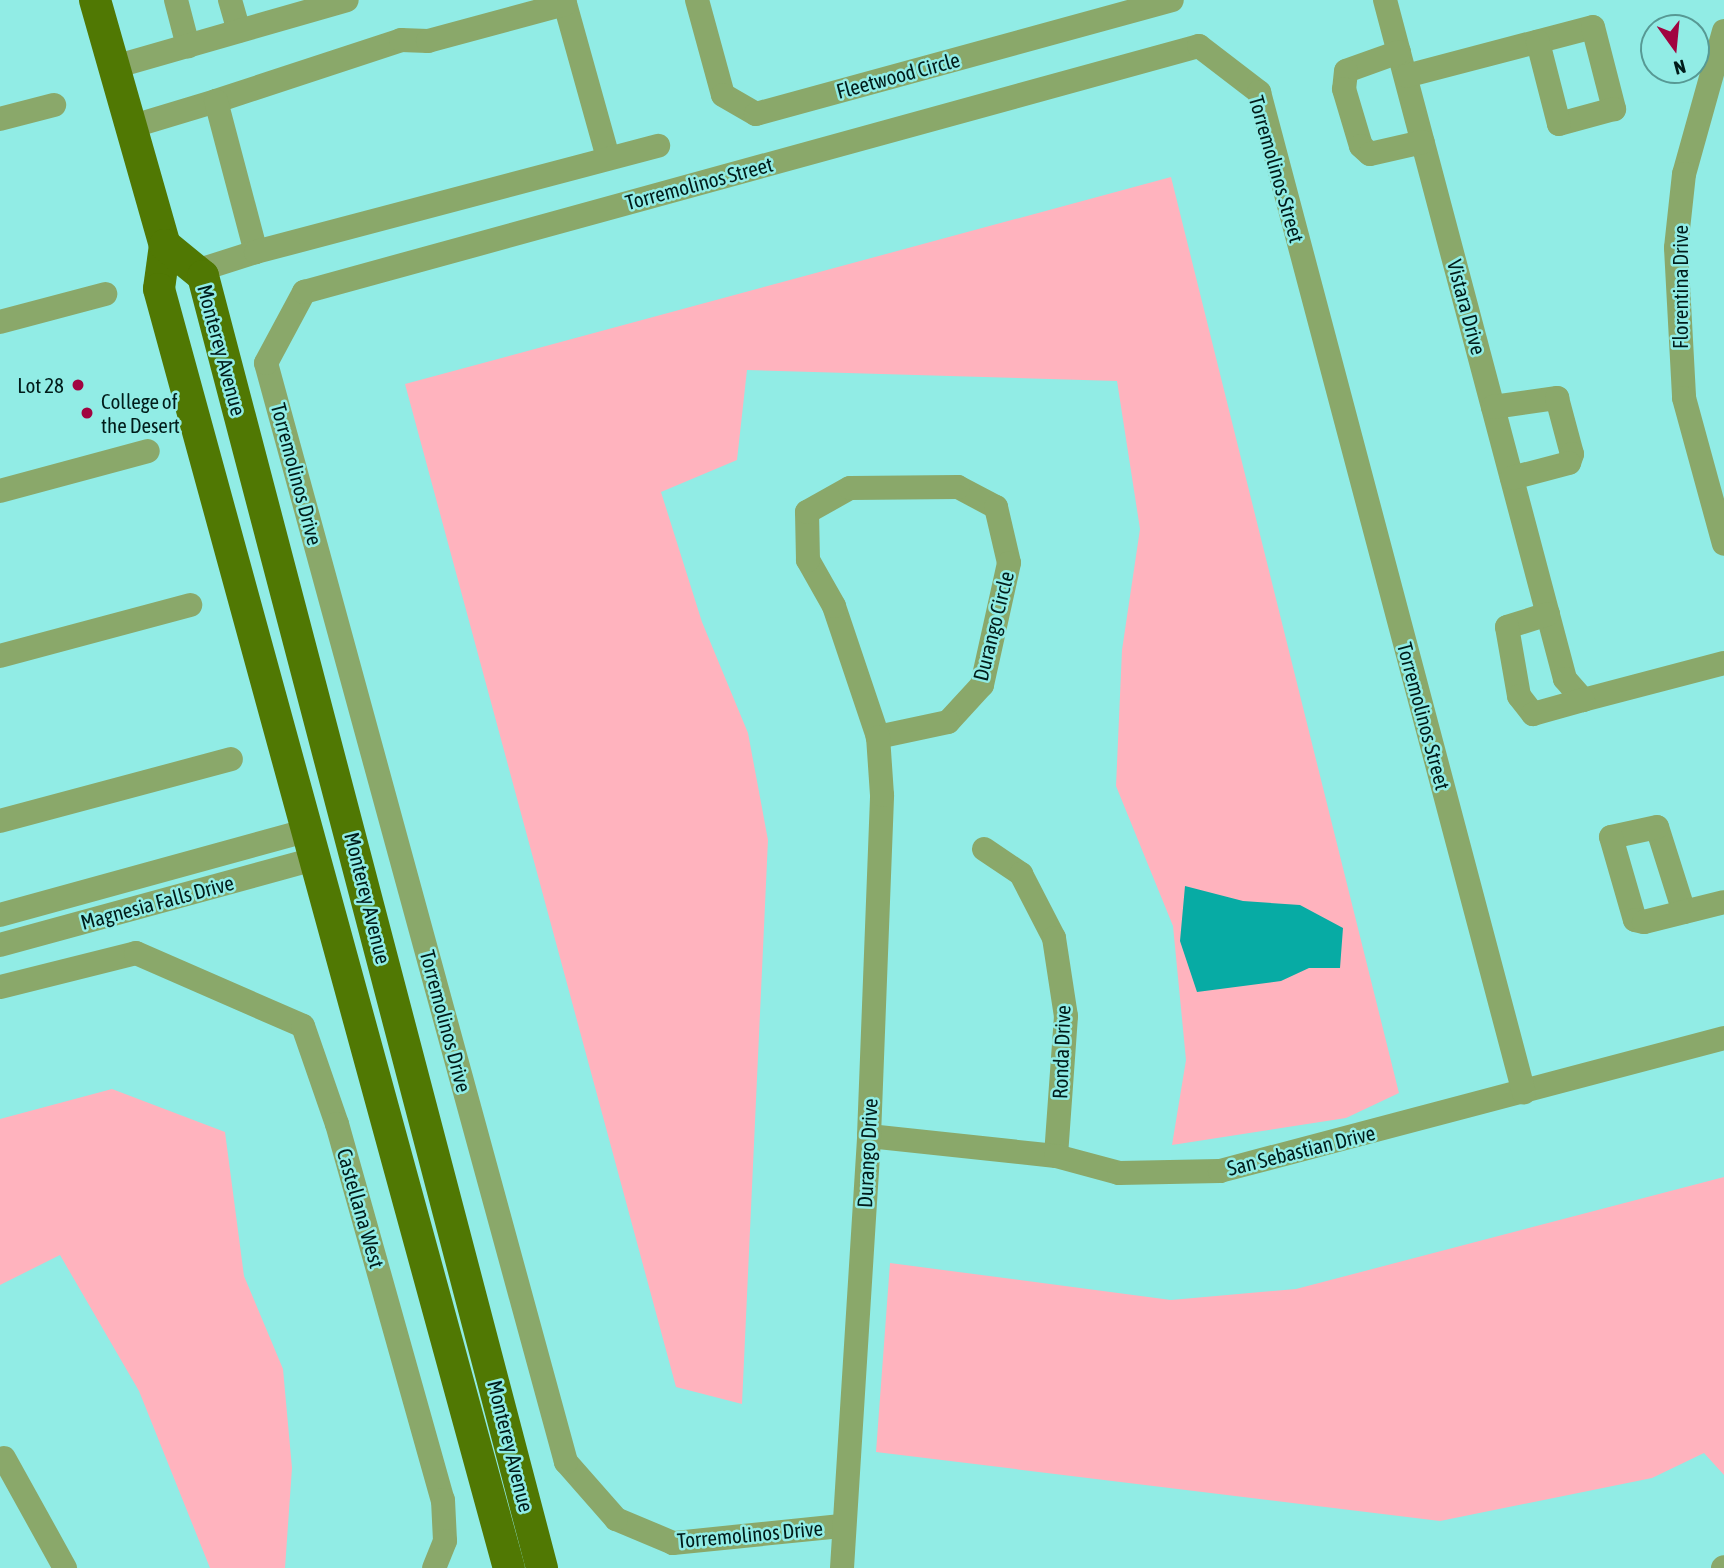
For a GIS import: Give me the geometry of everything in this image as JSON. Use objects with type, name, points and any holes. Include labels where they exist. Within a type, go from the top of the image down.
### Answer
[{"type":"main road","name":"Monterey Avenue","points":[[95,0],[165,245],[159,289],[509,1568]]},
{"type":"main road","name":"Monterey Avenue","points":[[165,245],[203,276],[542,1568]]},
{"type":"main road","points":[[310,845],[323,839],[330,856],[386,1060],[402,1102],[433,1148]]},
{"type":"street","points":[[176,0],[188,46]]},
{"type":"street","points":[[230,0],[239,31]]},
{"type":"street","points":[[114,67],[348,0]]},
{"type":"street","name":"Fleetwood Circle","points":[[698,0],[723,95],[756,114],[1172,0]]},
{"type":"street","name":"Vistara Drive","points":[[1385,0],[1565,679],[1583,700]]},
{"type":"street","points":[[130,127],[401,40],[428,41],[565,2],[608,158]]},
{"type":"street","name":"Florentina Drive","points":[[1724,30],[1684,174],[1676,248],[1685,398],[1724,544]]},
{"type":"street","points":[[1406,76],[1538,42]]},
{"type":"street","name":"Torremolinos Street","points":[[304,292],[1199,46],[1259,92],[1524,1093]]},
{"type":"street","points":[[1399,52],[1346,71],[1344,89],[1361,146],[1370,154],[1423,142]]},
{"type":"street","points":[[216,101],[256,252]]},
{"type":"street","points":[[0,119],[54,105]]},
{"type":"street","points":[[196,271],[256,252],[658,146]]},
{"type":"street","name":"Torremolinos Drive","points":[[304,292],[266,363],[566,1462],[616,1519],[673,1543],[841,1526]]},
{"type":"street","points":[[0,322],[105,294]]},
{"type":"street","points":[[1493,407],[1557,398],[1573,454],[1569,463],[1512,478]]},
{"type":"street","points":[[0,491],[148,451]]},
{"type":"street","name":"Durango Circle","points":[[958,487],[996,507],[1009,563],[982,685],[948,722],[878,737],[834,606],[808,560],[807,512],[850,488],[958,487]]},
{"type":"street","points":[[0,656],[190,605]]},
{"type":"street","points":[[1548,614],[1507,627],[1519,696],[1533,714],[1724,663]]},
{"type":"street","name":"Durango Drive","points":[[842,1568],[841,1526],[869,1136],[882,795],[878,737]]},
{"type":"street","points":[[0,821],[231,759]]},
{"type":"street","name":"Magnesia Falls Drive","points":[[0,915],[310,845]]},
{"type":"street","name":"Magnesia Falls Drive","points":[[0,945],[310,845]]},
{"type":"street","name":"Ronda Drive","points":[[984,849],[1021,874],[1054,938],[1066,1016],[1056,1156]]},
{"type":"street","points":[[1684,912],[1724,902]]},
{"type":"street","name":"Castellana West","points":[[0,987],[136,953],[303,1026],[337,1124],[443,1500],[445,1541],[433,1568]]},
{"type":"street","name":"San Sebastian Drive","points":[[869,1136],[1056,1156],[1119,1173],[1220,1171],[1524,1093],[1724,1038]]},
{"type":"street","points":[[4,1458],[65,1568]]},
{"type":"shaded area","points":[[1171,177],[1399,1093],[1346,1118],[1172,1145],[1186,1060],[1173,926],[1116,786],[1122,650],[1140,529],[1117,381],[747,370],[737,460],[661,492],[702,622],[748,733],[768,840],[742,1404],[676,1387],[405,384]]},
{"type":"shaded area","points":[[112,1089],[225,1132],[244,1276],[283,1369],[292,1468],[285,1568],[210,1568],[139,1391],[60,1255],[0,1285],[0,1119]]},
{"type":"shaded area","points":[[1724,1177],[1724,1475],[1704,1453],[1652,1478],[1440,1521],[876,1452],[890,1263],[1171,1300],[1296,1289]]},
{"type":"water","points":[[1185,886],[1243,901],[1300,905],[1343,928],[1340,968],[1309,968],[1281,981],[1197,992],[1180,941]]},
{"type":"place","name":"Lot 28","points":[[78,385]]},
{"type":"place","name":"College of the Desert","points":[[87,413]]}]
